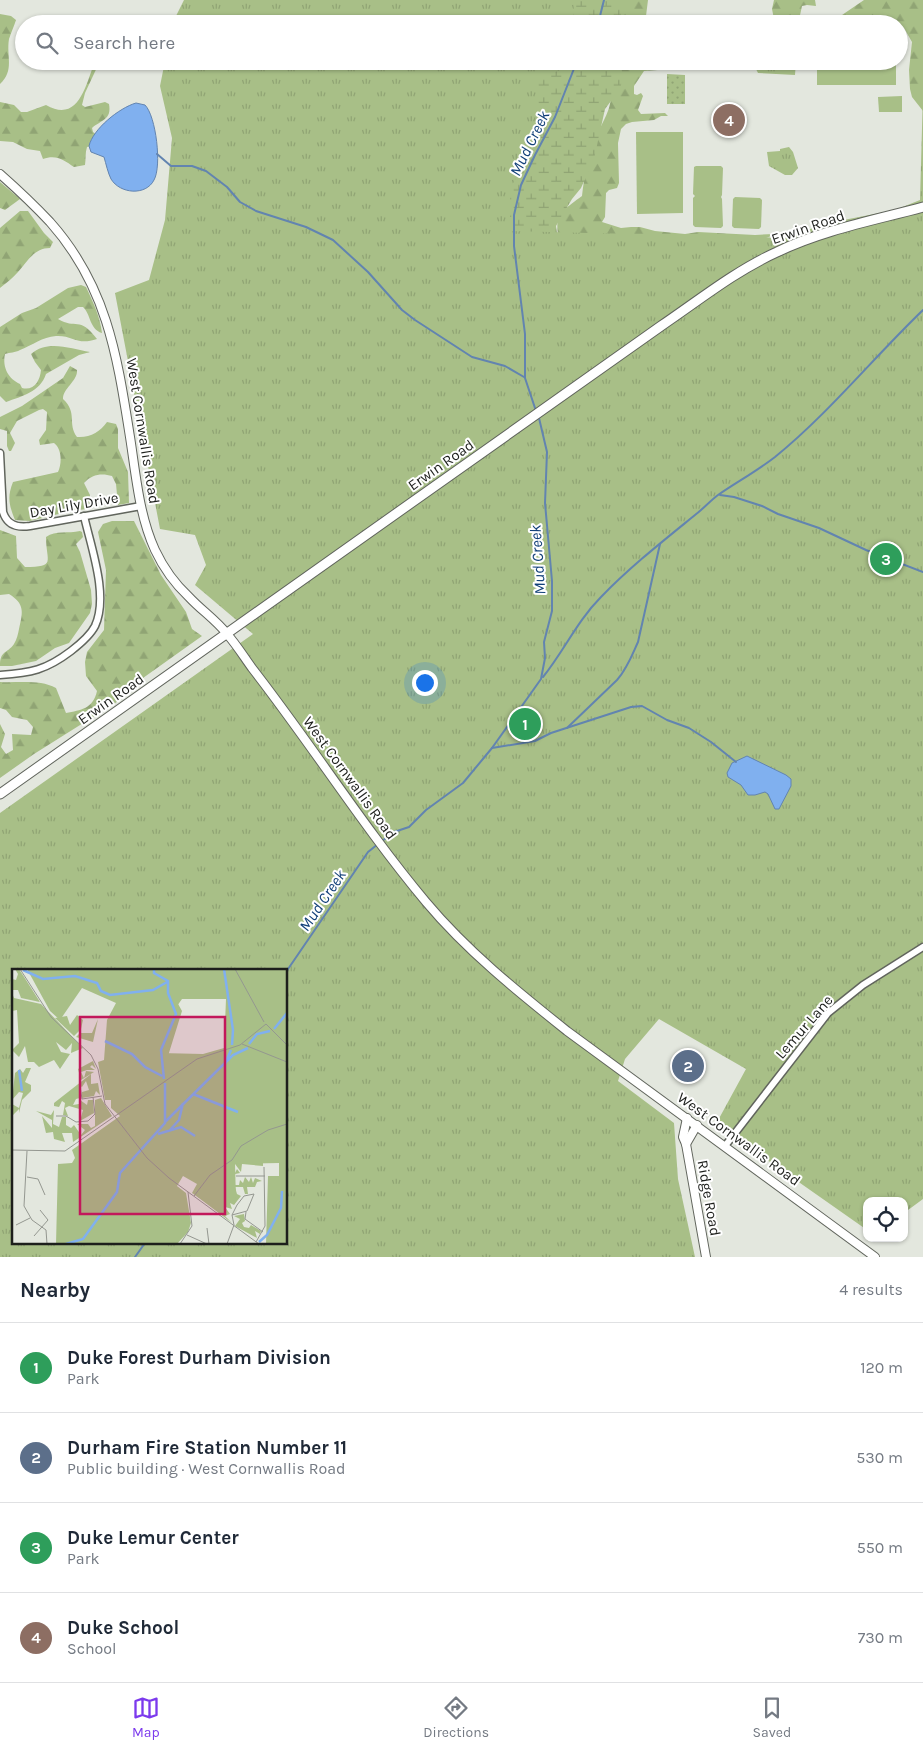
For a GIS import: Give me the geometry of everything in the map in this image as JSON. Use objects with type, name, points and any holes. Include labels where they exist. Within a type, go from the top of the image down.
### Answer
[{"type":"main road","name":"Erwin Road","points":[[0,794],[709,293],[766,256],[810,239],[923,206]]},
{"type":"street","name":"West Cornwallis Road","points":[[0,174],[39,210],[61,236],[86,273],[100,303],[119,366],[141,506],[148,535],[164,566],[187,596],[228,634],[286,711],[384,849],[448,926],[502,978],[567,1031],[875,1257]]},
{"type":"street","name":"Day Lily Drive","points":[[0,453],[3,512],[6,520],[12,525],[30,526],[141,506]]},
{"type":"street","points":[[0,675],[35,671],[49,665],[76,648],[95,626],[99,609],[100,588],[84,516]]},
{"type":"street","name":"Lemur Lane","points":[[725,1146],[828,1013],[863,985],[923,946]]},
{"type":"street","name":"Ridge Road","points":[[687,1118],[682,1137],[686,1144],[706,1257]]},
{"type":"street","name":"Ridge Road","points":[[686,1144],[697,1125]]},
{"type":"green space","points":[[184,0],[574,0],[573,15],[176,15]]},
{"type":"green space","points":[[541,0],[624,0],[621,15],[542,15]]},
{"type":"green space","points":[[547,0],[648,0],[646,15],[547,15]]},
{"type":"green space","points":[[774,0],[815,0],[816,6],[802,6],[800,15],[773,15],[772,9]]},
{"type":"green space","points":[[864,0],[923,0],[923,111],[912,97],[910,89],[909,70],[912,42],[908,35],[908,15],[842,15]]},
{"type":"green space","points":[[0,14],[11,16],[15,19],[15,23],[8,46],[9,68],[5,79],[0,84]]},
{"type":"green space","points":[[92,70],[96,70],[85,93],[82,105],[85,107],[105,102],[109,104],[110,109],[107,117],[92,128],[93,132],[99,137],[98,144],[87,147],[85,165],[74,167],[56,157],[43,159],[40,151],[27,149],[13,142],[0,141],[0,102],[14,105],[21,112],[27,112],[46,105],[57,110],[66,109],[80,99]]},
{"type":"green space","points":[[163,70],[560,70],[538,79],[535,148],[510,188],[510,231],[787,238],[823,224],[895,210],[920,200],[923,92],[923,1199],[908,1210],[908,1197],[863,1197],[863,1227],[716,1124],[746,1069],[659,1019],[625,1059],[618,1081],[674,1123],[678,1179],[695,1257],[0,1257],[0,813],[253,634],[195,585],[206,565],[195,535],[160,529],[115,293],[149,280],[165,220],[172,138],[160,86]]},
{"type":"green space","points":[[526,70],[622,70],[623,77],[620,89],[605,109],[594,159],[581,188],[556,226],[560,254],[375,285]]},
{"type":"green space","points":[[591,70],[658,70],[644,71],[634,86],[634,94],[641,93],[643,96],[638,110],[641,114],[665,113],[668,116],[661,116],[654,120],[632,122],[626,124],[621,129],[618,143],[619,183],[617,188],[606,193],[605,217],[602,222],[621,228],[640,227],[655,231],[685,234],[698,232],[773,234],[754,243],[560,242],[557,226],[558,220],[569,205],[582,196],[589,158],[608,112],[611,86]]},
{"type":"green space","points":[[756,70],[795,70],[795,75],[758,73]]},
{"type":"green space","points":[[817,70],[896,70],[896,85],[817,85]]},
{"type":"green space","points":[[667,74],[685,75],[685,104],[667,104]]},
{"type":"green space","points":[[902,96],[902,112],[879,112],[878,97]]},
{"type":"green space","points":[[636,132],[683,132],[683,213],[637,214]]},
{"type":"green space","points":[[789,147],[793,152],[798,168],[792,175],[785,175],[769,166],[767,152],[780,151],[780,149]]},
{"type":"green space","points":[[721,166],[723,168],[721,197],[723,226],[721,228],[695,227],[693,225],[694,167]]},
{"type":"green space","points":[[0,182],[20,199],[5,210],[0,208]]},
{"type":"green space","points":[[735,197],[760,198],[762,200],[761,227],[759,229],[734,228],[732,226],[733,199]]},
{"type":"green space","points":[[20,211],[28,211],[53,242],[50,248],[40,250],[31,256],[16,274],[0,288],[0,228]]},
{"type":"green space","points":[[81,285],[86,287],[94,304],[102,333],[92,325],[88,313],[83,307],[78,307],[58,319],[86,327],[97,339],[80,341],[62,336],[46,338],[18,351],[5,354],[4,359],[7,372],[22,388],[26,389],[33,387],[39,378],[41,370],[31,354],[38,349],[60,346],[90,352],[79,355],[46,374],[39,385],[30,392],[6,402],[0,396],[0,327],[68,288]]},
{"type":"green space","points":[[70,366],[77,370],[77,374],[65,391],[63,399],[70,409],[74,432],[77,437],[86,436],[101,429],[107,422],[116,424],[118,429],[118,448],[128,472],[129,503],[118,505],[116,484],[112,476],[97,475],[84,483],[90,495],[90,506],[87,509],[30,521],[15,520],[10,501],[13,482],[58,472],[60,465],[59,449],[54,443],[40,445],[39,440],[46,430],[47,412],[43,409],[17,421],[10,433],[15,443],[11,451],[9,451],[7,446],[7,431],[0,429],[0,417],[22,406],[63,378]]},
{"type":"green space","points":[[112,521],[134,521],[161,575],[186,612],[192,629],[202,636],[143,678],[123,698],[34,754],[0,778],[0,724],[5,734],[1,747],[6,754],[13,750],[12,734],[31,735],[33,727],[27,720],[12,717],[6,710],[0,708],[0,682],[36,682],[50,685],[56,688],[66,713],[86,708],[93,702],[97,691],[86,676],[85,662],[87,652],[104,630],[106,570],[98,532],[103,524]]},
{"type":"green space","points":[[0,530],[16,536],[17,558],[25,567],[46,564],[48,557],[46,537],[58,533],[82,532],[83,537],[76,544],[91,590],[92,604],[90,613],[69,643],[55,648],[36,661],[12,666],[0,666],[0,661],[1,657],[16,640],[21,609],[18,601],[9,594],[0,595]]},
{"type":"water","points":[[136,103],[145,105],[152,119],[157,141],[158,164],[154,180],[150,185],[145,189],[133,191],[120,188],[115,184],[110,177],[104,157],[91,152],[89,146],[91,139],[101,126],[122,109]]},
{"type":"water","points":[[747,756],[791,779],[791,786],[779,809],[775,809],[768,794],[765,792],[748,795],[741,785],[728,777],[727,773],[732,763]]},
{"type":"waterway","name":"Mud Creek","points":[[600,15],[604,0]]},
{"type":"waterway","name":"Mud Creek","points":[[536,411],[525,378],[525,334],[514,246],[514,215],[521,185],[555,117],[573,70]]},
{"type":"waterway","points":[[157,154],[171,166],[192,166],[206,171],[227,187],[240,202],[256,211],[306,227],[333,240],[368,272],[402,310],[415,320],[472,357],[505,366],[524,377]]},
{"type":"waterway","points":[[543,677],[592,606],[612,586],[715,497],[768,462],[795,440],[923,310]]},
{"type":"waterway","name":"Mud Creek","points":[[382,841],[394,832],[409,827],[426,810],[463,783],[492,748],[541,679],[545,658],[544,642],[552,611],[552,581],[545,503],[547,452],[539,418]]},
{"type":"waterway","points":[[720,495],[734,497],[762,506],[923,572]]},
{"type":"waterway","points":[[567,728],[617,680],[629,662],[638,642],[660,544]]},
{"type":"waterway","points":[[492,748],[535,741],[551,733],[631,707],[642,706],[667,720],[689,728],[711,742],[736,762]]},
{"type":"waterway","name":"Mud Creek","points":[[288,969],[368,852],[378,844]]},
{"type":"waterway","name":"Mud Creek","points":[[135,1257],[144,1244]]},
{"type":"place","name":"Duke School","points":[[729,120]]},
{"type":"place","name":"Duke Lemur Center","points":[[886,559]]},
{"type":"place","name":"Duke Forest Durham Division","points":[[525,724]]},
{"type":"place","name":"Durham Fire Station Number 11","points":[[688,1066]]}]
